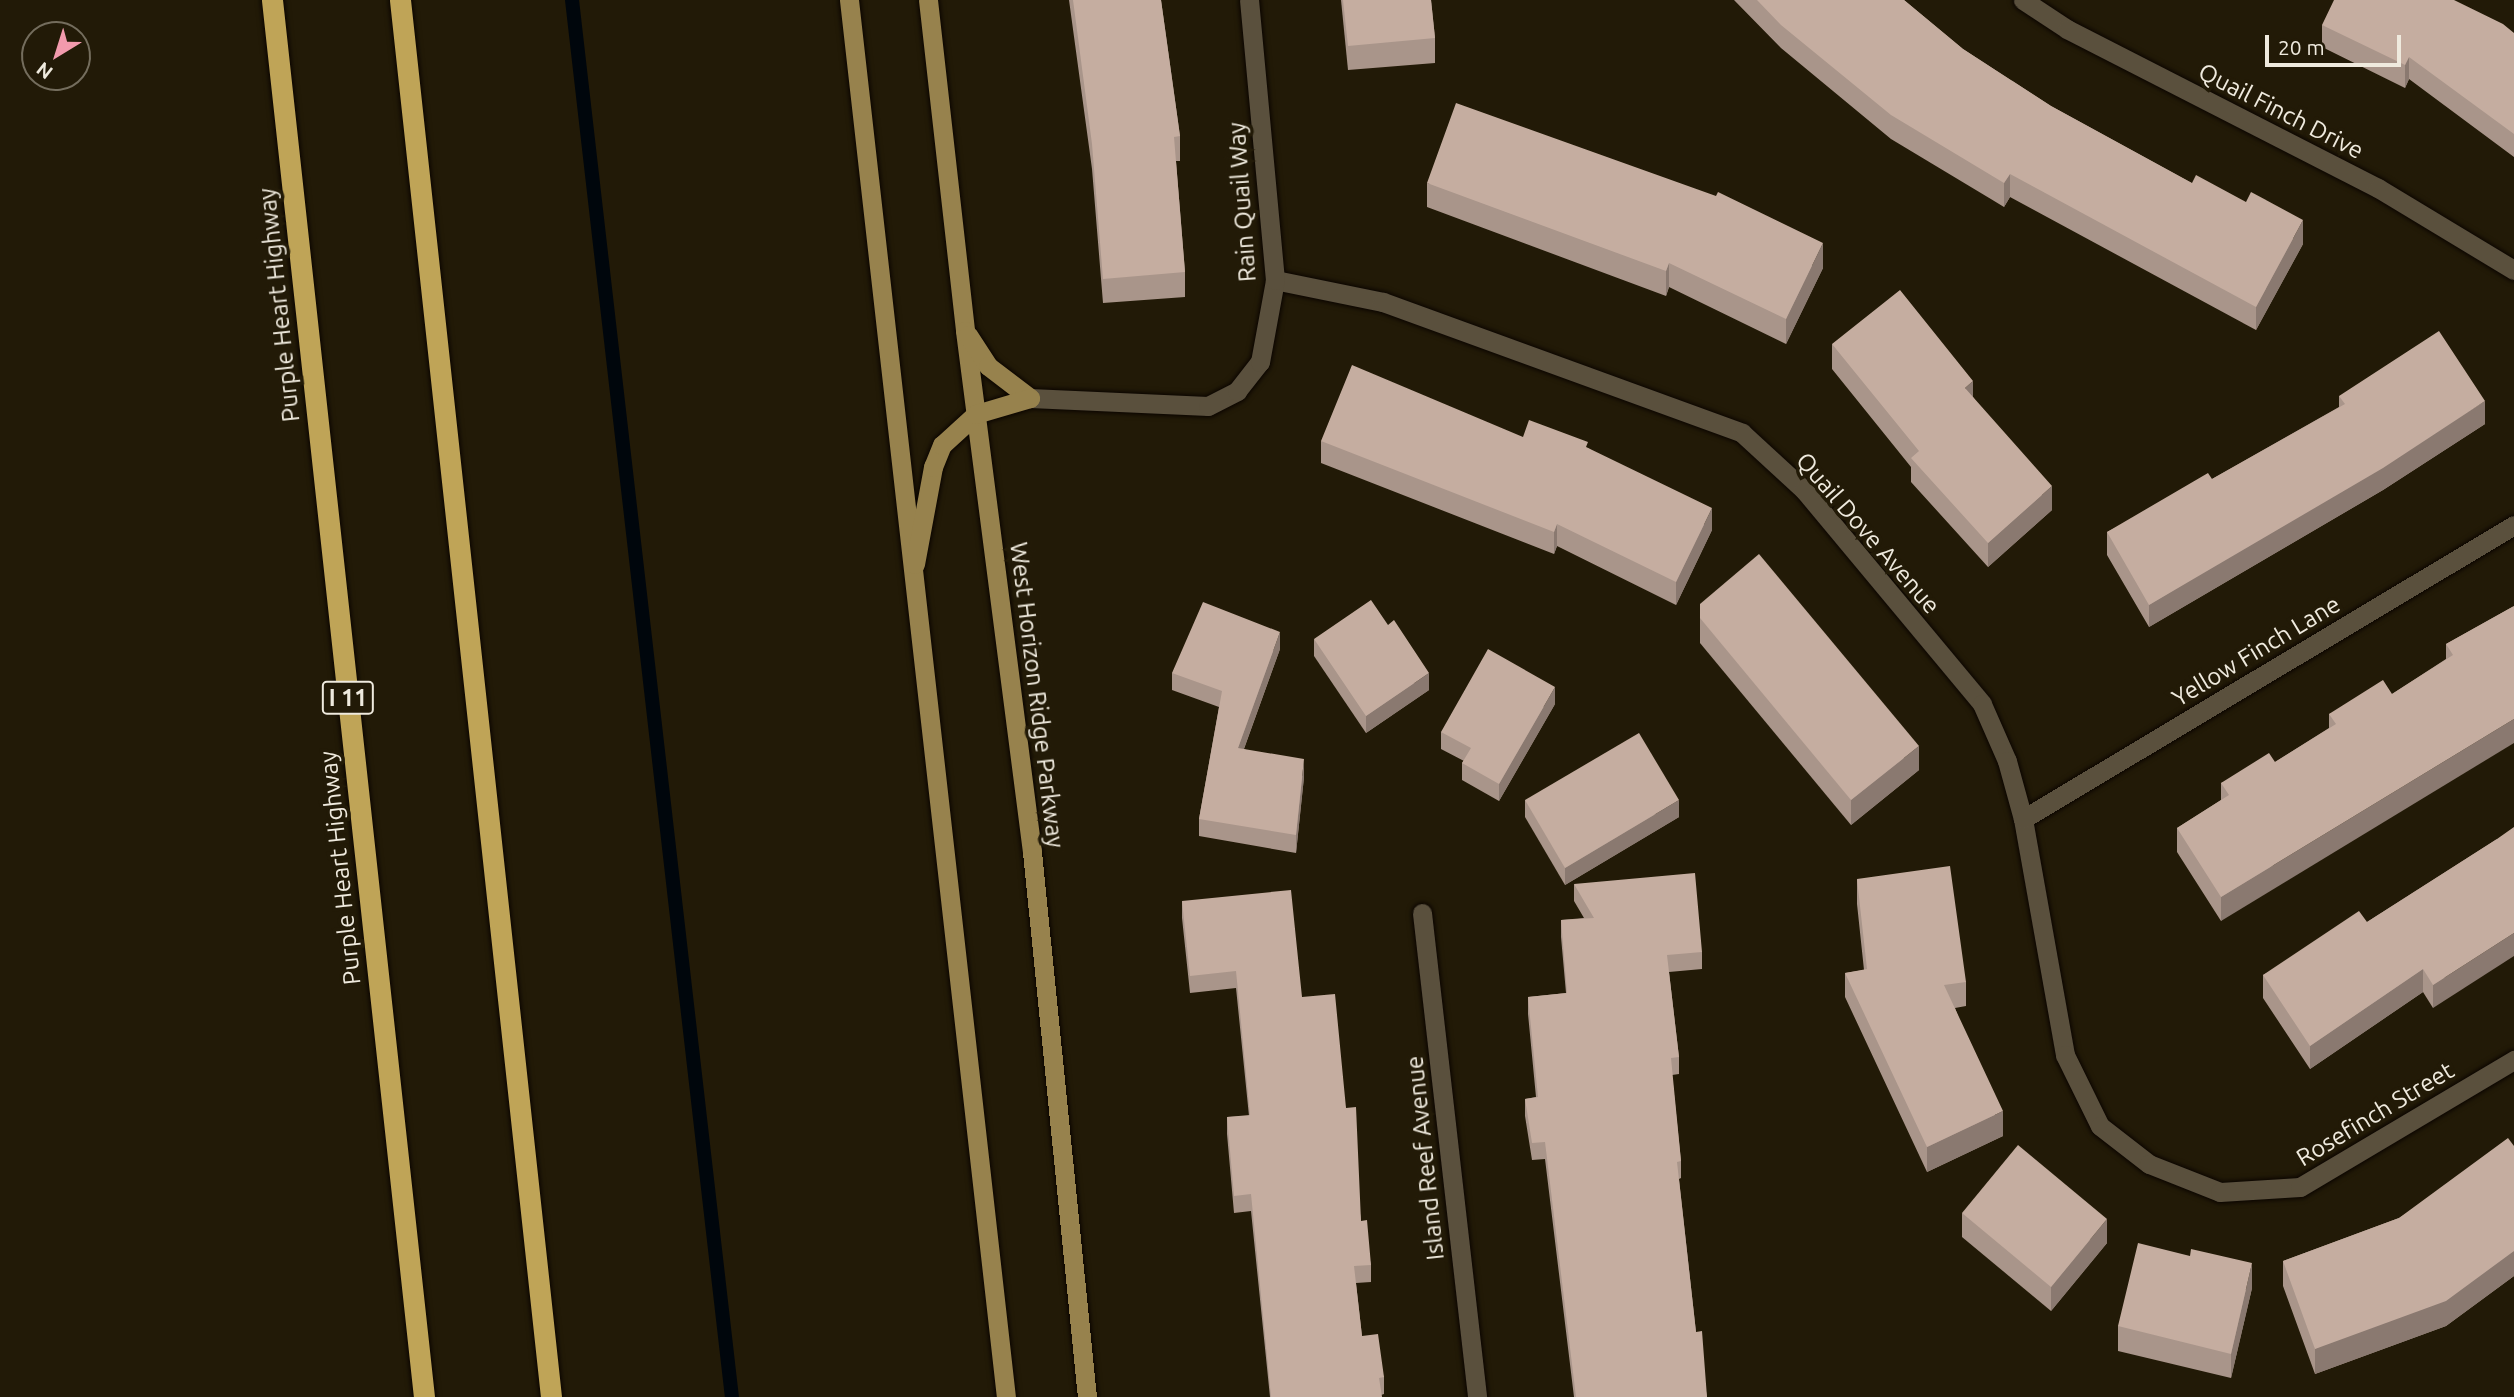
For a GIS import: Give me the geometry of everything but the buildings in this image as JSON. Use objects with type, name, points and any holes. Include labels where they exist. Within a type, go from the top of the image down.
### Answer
[{"type":"highway","name":"Purple Heart Highway","points":[[272,0],[424,1397]]},
{"type":"highway","points":[[400,0],[551,1397]]},
{"type":"main road","points":[[849,0],[911,579],[950,872],[1006,1397]]},
{"type":"main road","name":"West Horizon Ridge Parkway","points":[[928,0],[965,331],[1032,852],[1087,1397]]},
{"type":"main road","points":[[965,331],[988,366],[1030,398]]},
{"type":"main road","points":[[911,579],[928,514],[933,467],[942,445],[976,414],[1030,398]]},
{"type":"street","name":"Rain Quail Way","points":[[1030,398],[1208,406],[1237,391],[1260,362],[1275,280],[1249,0]]},
{"type":"street","name":"Quail Finch Drive","points":[[2023,0],[2067,29],[2378,188],[2514,270]]},
{"type":"street","name":"Quail Dove Avenue","points":[[1275,280],[1383,302],[1742,433],[1804,490],[1982,704],[2007,761],[2023,819],[2066,1055]]},
{"type":"street","name":"Yellow Finch Lane","points":[[2023,819],[2514,526]]},
{"type":"street","name":"Island Reef Avenue","points":[[1422,913],[1477,1397]]},
{"type":"street","name":"Rosefinch Street","points":[[2066,1055],[2100,1126],[2148,1164],[2220,1192],[2300,1187],[2514,1060]]},
{"type":"waterway","points":[[572,0],[732,1397]]}]
